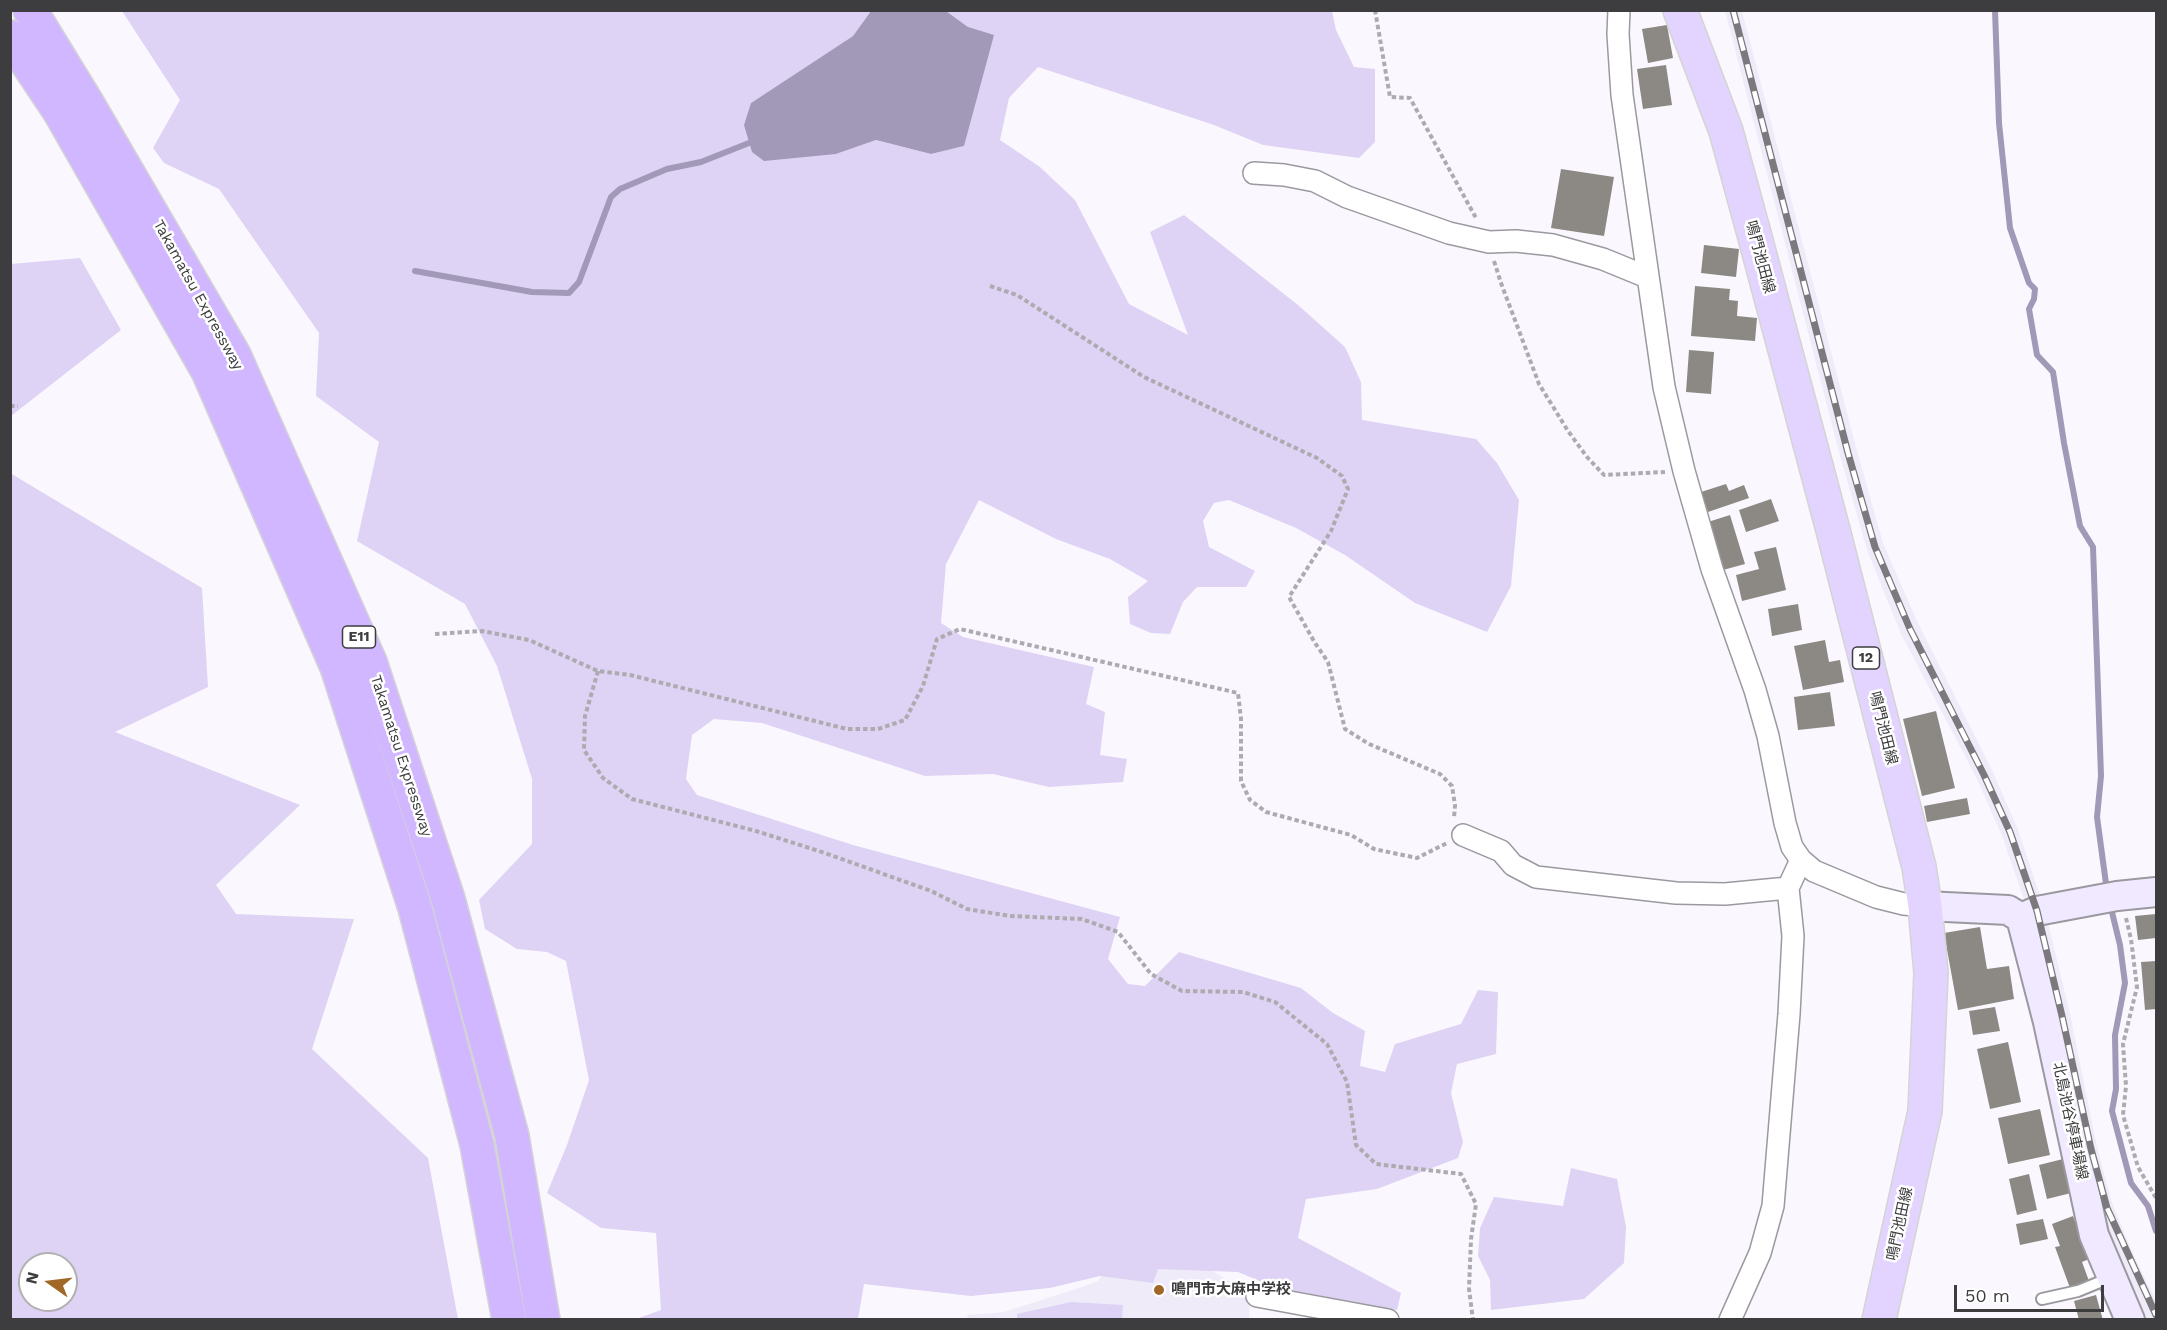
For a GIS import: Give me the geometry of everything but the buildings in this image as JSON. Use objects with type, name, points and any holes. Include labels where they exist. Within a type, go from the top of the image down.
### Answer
[{"type":"highway","name":"Takamatsu Expressway","points":[[30,10],[234,355],[370,662],[448,899],[512,1136],[543,1320]]},
{"type":"highway","name":"Takamatsu Expressway","points":[[10,37],[60,112],[208,371],[337,667],[421,931],[477,1145],[509,1320]]},
{"type":"main road","name":"鳴門池田線","points":[[1680,10],[1726,131],[1833,530],[1919,867],[1926,906],[1931,973],[1925,1111],[1879,1320]]},
{"type":"main road","points":[[1926,906],[2008,910],[2021,918],[2037,910],[2157,892]]},
{"type":"main road","name":"北島池谷停車場線","points":[[2021,918],[2048,1022],[2094,1235],[2130,1320]]},
{"type":"street","points":[[1620,10],[1618,34],[1622,94],[1664,387],[1684,471],[1712,569],[1755,690],[1768,736],[1792,847],[1801,860],[1814,871],[1876,897],[1904,904],[1926,906]]},
{"type":"street","points":[[1254,173],[1284,175],[1315,181],[1347,197],[1449,233],[1489,242],[1516,241],[1553,245],[1603,259],[1647,277]]},
{"type":"street","points":[[1463,836],[1501,851],[1513,865],[1536,877],[1676,893],[1725,894],[1788,888]]},
{"type":"street","points":[[1730,1320],[1760,1253],[1773,1206],[1793,936],[1788,888],[1801,860]]},
{"type":"street","points":[[1257,1296],[1388,1320]]},
{"type":"lane","points":[[2042,1299],[2078,1291],[2112,1277]]},
{"type":"path","points":[[1375,10],[1390,97],[1410,98],[1438,146],[1489,242],[1501,283],[1539,384],[1568,431],[1604,475],[1684,471]]},
{"type":"path","points":[[435,634],[482,631],[529,640],[598,671],[630,675],[847,729],[878,729],[905,720],[923,686],[937,639],[960,629],[1238,693],[1241,719],[1241,781],[1250,800],[1266,812],[1351,835],[1374,849],[1417,858],[1463,836],[1454,821],[1455,805],[1452,786],[1440,774],[1369,744],[1345,729],[1328,662],[1289,597],[1331,531],[1348,489],[1342,476],[1317,458],[1144,377],[1017,295],[990,286]]},
{"type":"path","points":[[10,406],[18,406]]},
{"type":"path","points":[[598,671],[585,716],[584,750],[603,778],[632,799],[756,831],[825,853],[931,891],[968,909],[1010,916],[1082,919],[1118,932],[1151,974],[1182,991],[1243,992],[1275,1002],[1327,1044],[1347,1082],[1356,1145],[1376,1164],[1461,1174],[1476,1204],[1468,1289],[1473,1320]]},
{"type":"path","points":[[2112,897],[2131,939],[2137,987],[2123,1044],[2126,1086],[2123,1115],[2138,1167],[2157,1198]]},
{"type":"shaded area","points":[[122,11],[871,11],[853,36],[751,103],[836,154],[876,140],[931,154],[964,146],[968,27],[946,11],[1332,11],[1336,30],[1354,67],[1375,69],[1375,142],[1359,158],[1263,145],[1214,125],[1038,67],[1009,98],[1000,140],[1040,167],[1075,200],[1129,304],[1188,335],[1150,232],[1184,215],[1298,305],[1345,347],[1361,382],[1362,420],[1476,439],[1497,463],[1519,500],[1511,586],[1487,632],[1415,603],[1345,555],[1296,528],[1229,500],[1214,503],[1203,521],[1209,547],[1255,571],[1246,587],[1197,587],[1183,602],[1170,634],[1151,633],[1130,624],[1128,597],[1148,581],[1110,559],[1056,539],[979,500],[946,564],[941,623],[963,637],[1094,667],[1086,704],[1105,712],[1100,755],[1127,759],[1123,782],[1049,787],[993,774],[925,776],[762,723],[714,719],[692,735],[686,779],[697,795],[853,845],[1120,917],[1108,959],[1128,984],[1145,986],[1179,952],[1301,988],[1333,1013],[1365,1031],[1360,1066],[1385,1072],[1395,1044],[1461,1024],[1478,990],[1498,992],[1496,1054],[1457,1064],[1451,1093],[1463,1142],[1458,1158],[1377,1189],[1306,1199],[1298,1238],[1401,1293],[1397,1310],[1274,1287],[1238,1272],[1158,1269],[1153,1283],[1100,1276],[1050,1288],[971,1296],[864,1284],[858,1319],[636,1319],[661,1310],[656,1233],[601,1228],[547,1193],[567,1145],[589,1080],[566,961],[547,952],[517,949],[485,929],[479,900],[532,844],[532,779],[497,666],[465,604],[357,541],[379,442],[316,396],[319,333],[219,189],[164,163],[153,148],[180,100]]},
{"type":"shaded area","points":[[871,11],[946,11],[968,27],[994,35],[964,146],[931,154],[876,140],[836,154],[764,161],[752,152],[744,125],[751,103],[853,36]]},
{"type":"shaded area","points":[[1725,11],[1742,11],[1883,543],[1918,623],[1992,770],[2017,827],[2045,910],[2070,1014],[2097,1147],[2112,1203],[2156,1301],[2156,1319],[2147,1319],[2098,1209],[2029,914],[2002,836],[1977,779],[1901,634],[1867,550],[1840,456]]},
{"type":"shaded area","points":[[80,258],[121,330],[11,416],[11,264]]},
{"type":"shaded area","points":[[10,473],[202,588],[208,687],[115,732],[300,805],[216,885],[236,914],[354,919],[312,1049],[428,1158],[458,1319],[11,1319]]},
{"type":"shaded area","points":[[1571,1168],[1617,1179],[1626,1227],[1624,1263],[1584,1299],[1491,1310],[1490,1280],[1478,1256],[1480,1228],[1494,1197],[1563,1206]]},
{"type":"shaded area","name":"鳴門市大麻中学校","points":[[1199,1263],[1250,1293],[1249,1318],[1257,1319],[966,1320],[968,1315],[1004,1312],[1082,1287],[1098,1281],[1105,1270]]},
{"type":"shaded area","points":[[1071,1302],[1123,1305],[1122,1319],[1017,1319],[1017,1314]]},
{"type":"waterway","points":[[1995,10],[1999,123],[2010,228],[2029,283],[2035,289],[2034,299],[2029,309],[2037,355],[2053,372],[2080,526],[2093,547],[2101,776],[2097,817],[2107,891]]},
{"type":"waterway","points":[[415,271],[532,292],[569,293],[579,282],[611,197],[620,189],[667,169],[701,162],[754,141]]},
{"type":"waterway","points":[[2110,904],[2120,945],[2125,983],[2115,1035],[2116,1089],[2112,1111],[2131,1183],[2148,1206],[2156,1231]]},
{"type":"railway","points":[[1733,10],[1848,453],[1875,547],[1910,629],[1984,775],[2010,832],[2037,911],[2091,1149],[2107,1208],[2156,1315]]},
{"type":"place","name":"鳴門市大麻中学校","points":[[1159,1290]]}]
